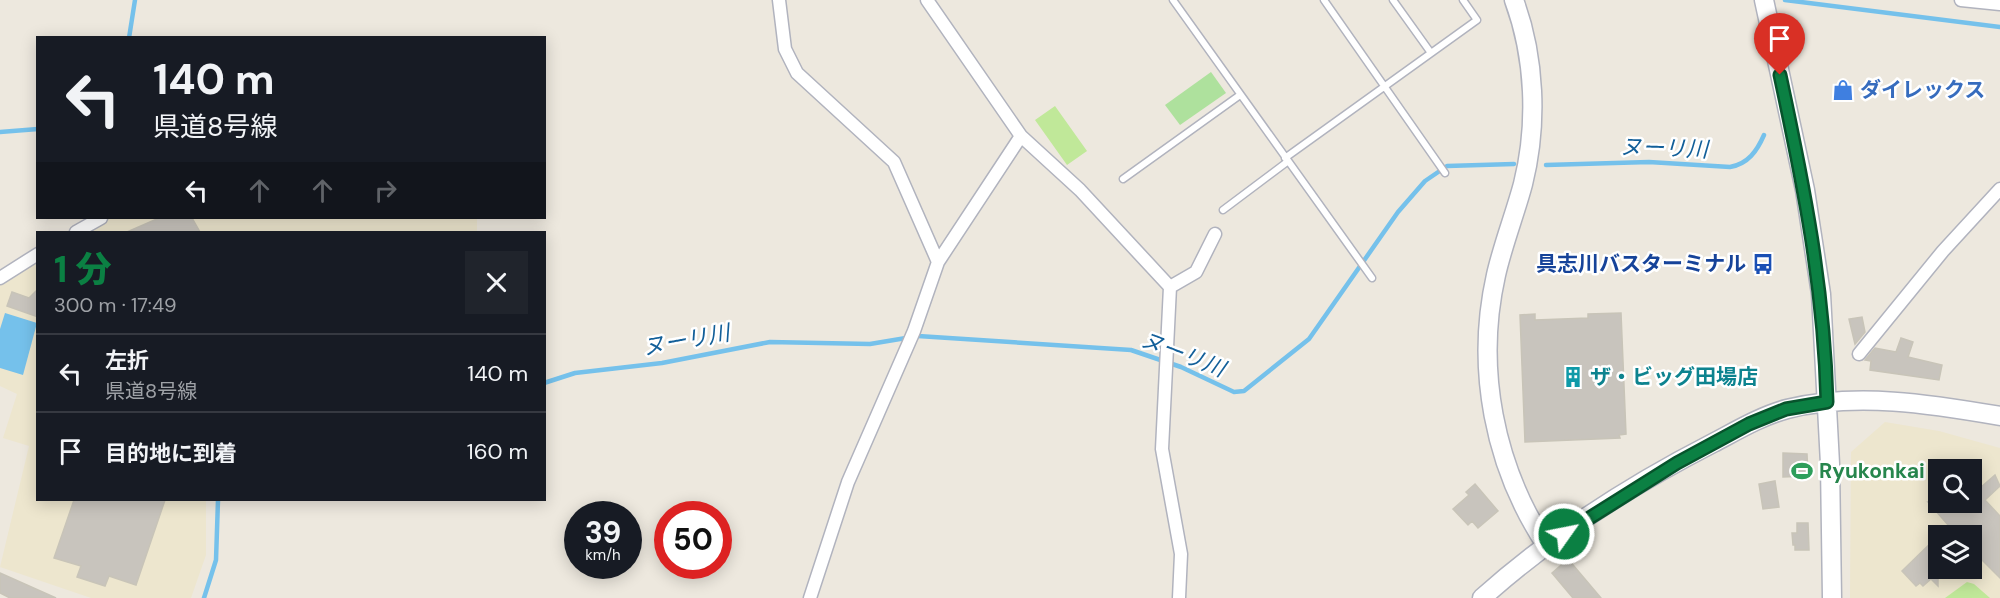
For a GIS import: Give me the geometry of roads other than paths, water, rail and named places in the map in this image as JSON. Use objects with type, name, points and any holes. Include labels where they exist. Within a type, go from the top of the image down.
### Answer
[{"type":"main road","points":[[1514,0],[1529,66],[1532,126],[1523,182],[1496,275],[1491,307],[1488,379],[1504,457],[1527,516],[1546,545]]},
{"type":"main road","points":[[1764,3],[1805,190],[1821,294],[1827,402],[1832,598]]},
{"type":"main road","points":[[1482,598],[1546,545],[1674,464],[1749,424],[1786,409],[1827,402],[1876,400],[2000,416]]},
{"type":"street","points":[[779,0],[785,49],[797,74],[894,162],[938,262]]},
{"type":"street","points":[[927,0],[1021,136],[1080,190],[1170,287],[1162,449],[1181,554],[1179,598]]},
{"type":"street","points":[[1968,0],[2000,4]]},
{"type":"street","points":[[810,598],[848,482],[914,331],[938,262],[1021,136]]},
{"type":"street","points":[[1859,354],[1943,251],[2000,189]]},
{"type":"street","points":[[78,231],[99,219]]},
{"type":"street","points":[[1170,287],[1196,272],[1215,234]]},
{"type":"street","points":[[0,278],[36,255]]},
{"type":"lane","points":[[1173,0],[1372,278]]},
{"type":"lane","points":[[1324,0],[1445,172]]},
{"type":"lane","points":[[1393,0],[1431,53]]},
{"type":"lane","points":[[1223,210],[1384,86],[1477,20],[1463,0]]},
{"type":"lane","points":[[1123,179],[1239,95]]},
{"type":"water","points":[[5,313],[36,323],[23,375],[0,368],[0,329]]},
{"type":"waterway","points":[[129,36],[135,0]]},
{"type":"waterway","name":"ヌーリ川","points":[[1785,0],[2000,27]]},
{"type":"waterway","points":[[0,132],[36,129]]},
{"type":"waterway","name":"ヌーリ川","points":[[1546,165],[1649,162],[1730,167],[1747,160],[1764,135]]},
{"type":"waterway","name":"ヌーリ川","points":[[918,336],[1131,350],[1181,367],[1234,392],[1244,391],[1309,339],[1398,212],[1425,181],[1447,166],[1514,164]]},
{"type":"waterway","name":"ヌーリ川","points":[[546,382],[575,373],[662,363],[770,342],[870,344],[906,338]]},
{"type":"waterway","name":"ヌーリ川","points":[[204,598],[216,560],[218,501]]},
{"type":"place","name":"ダイレックス","points":[[1843,90]]},
{"type":"place","name":"具志川バスターミナル","points":[[1763,264]]},
{"type":"place","name":"ザ・ビッグ田場店","points":[[1573,377]]},
{"type":"place","name":"Ryukonkai","points":[[1802,471]]}]
